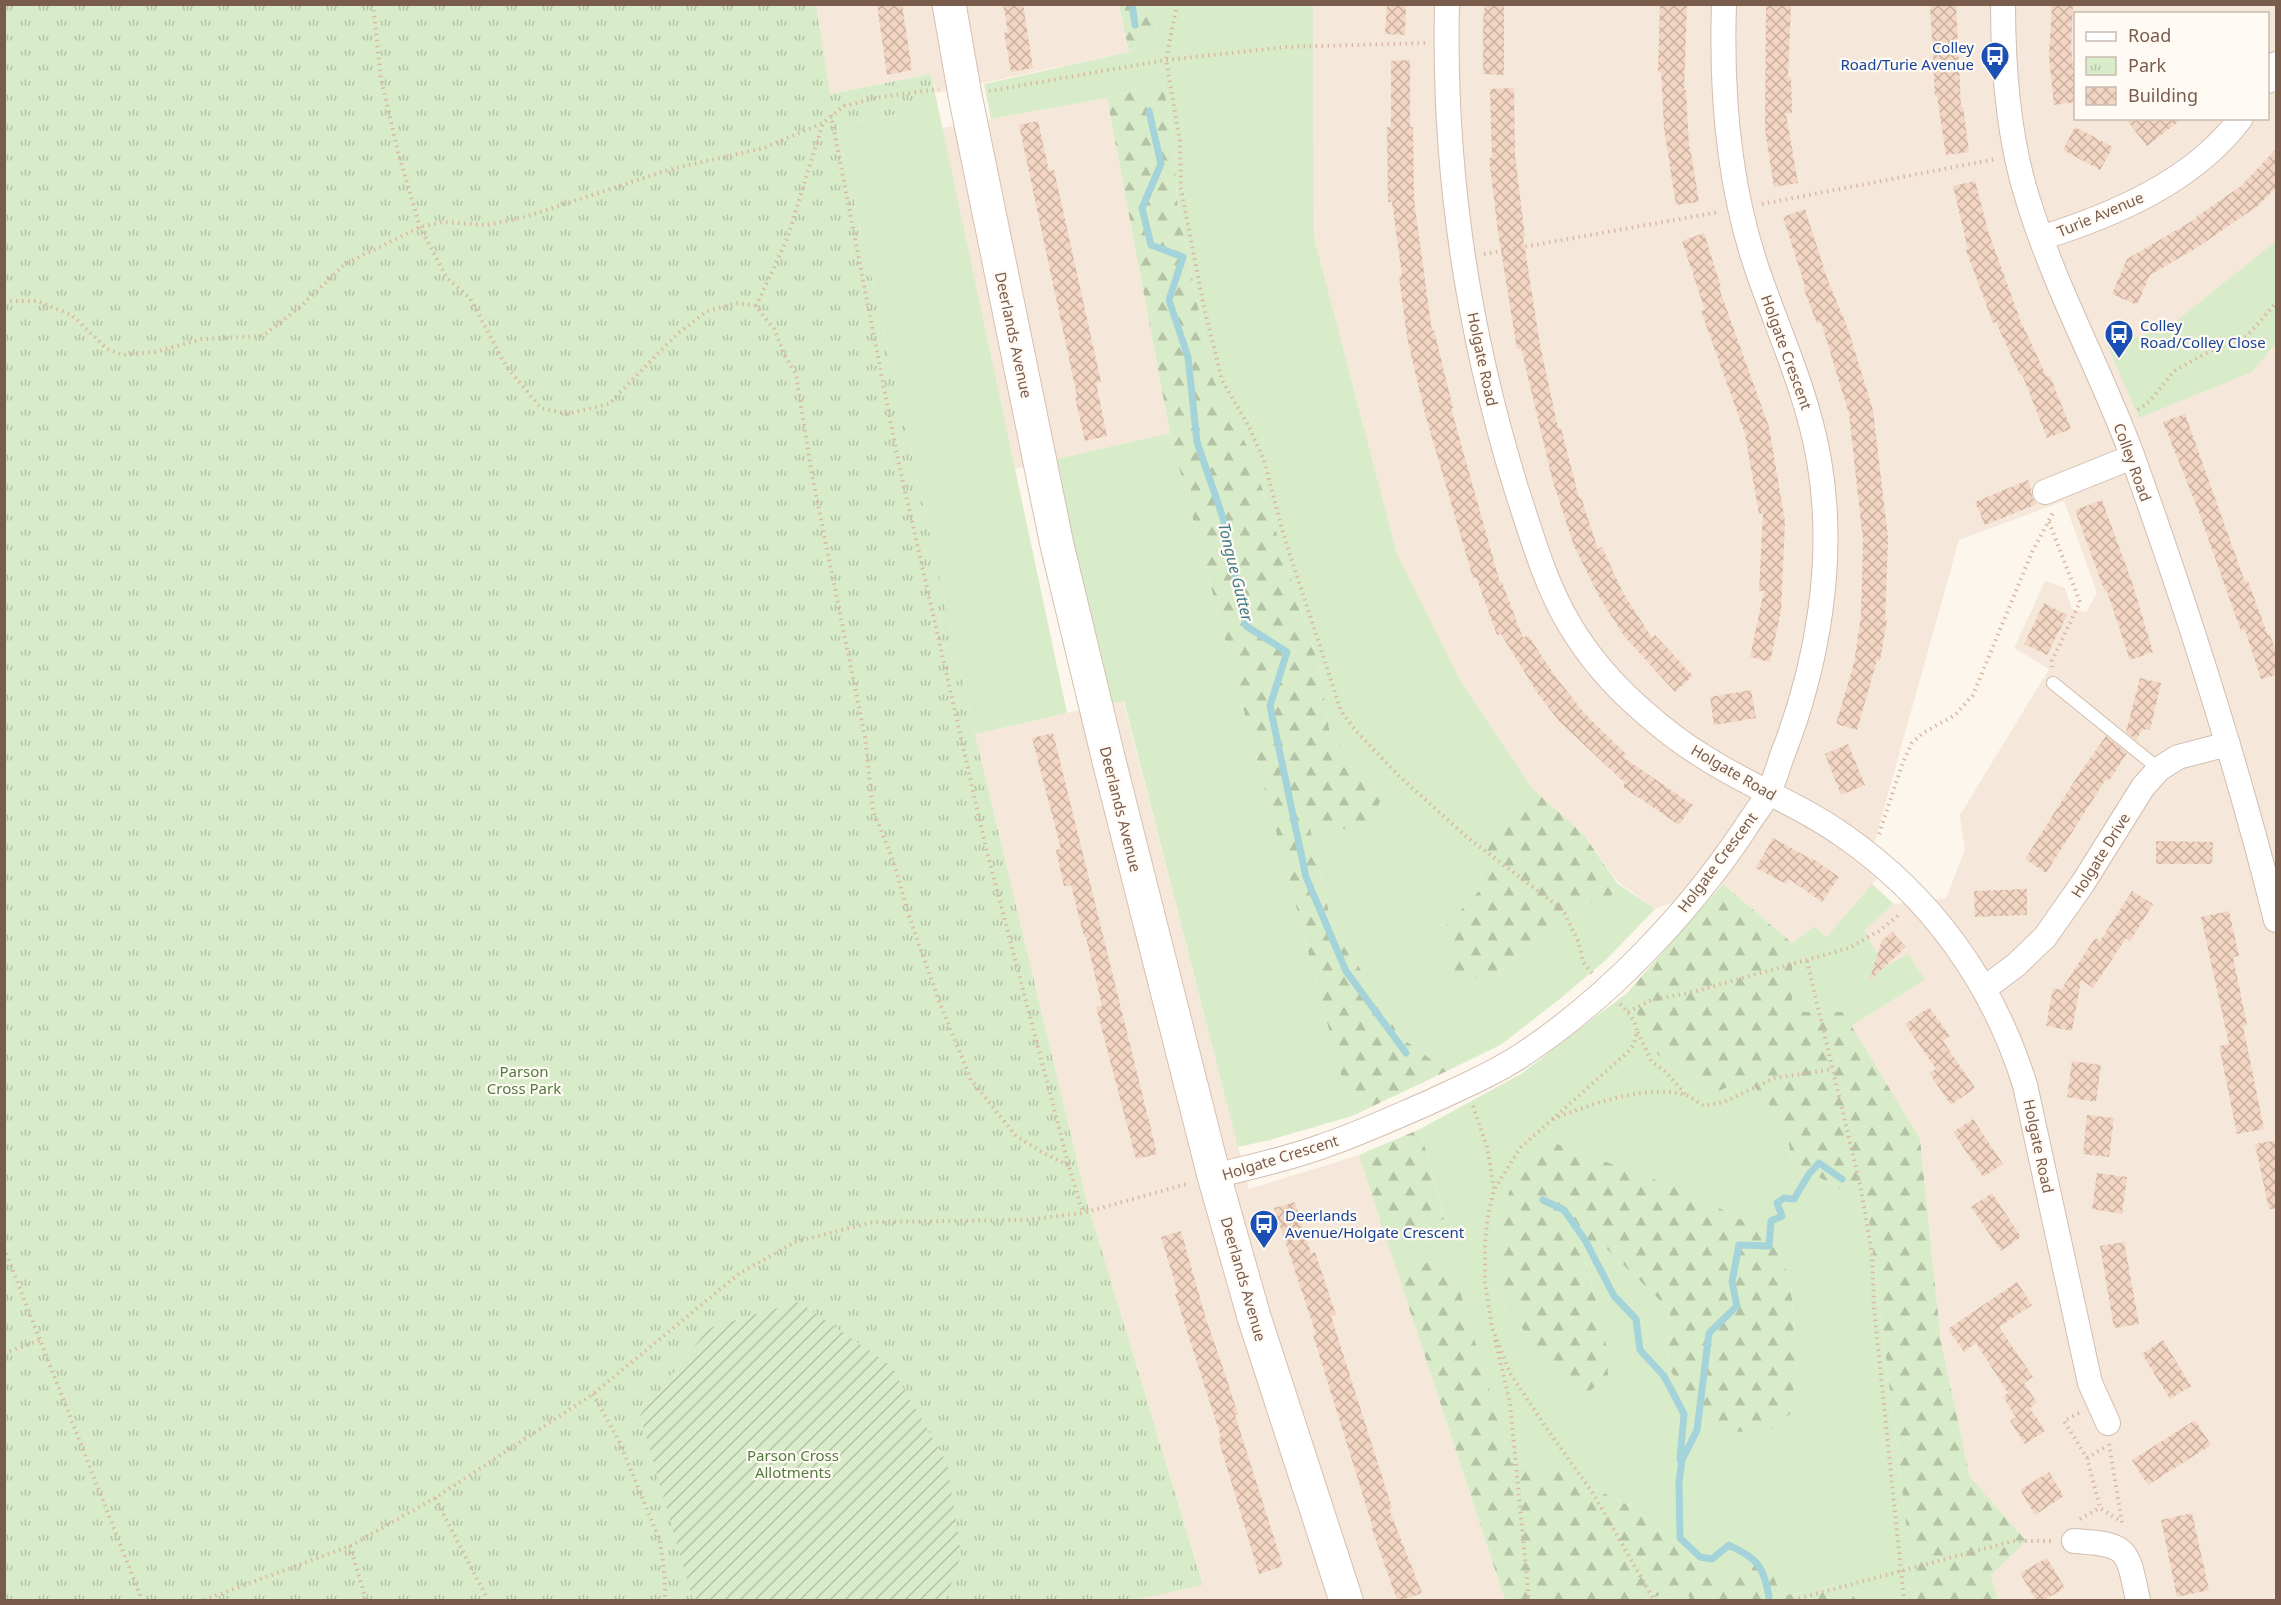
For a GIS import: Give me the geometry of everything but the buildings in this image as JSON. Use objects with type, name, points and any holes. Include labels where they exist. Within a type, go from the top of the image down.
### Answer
[{"type":"street","name":"Deerlands Avenue","points":[[949,4],[964,90],[1057,545],[1110,765],[1214,1176],[1254,1317],[1346,1600]]},
{"type":"street","name":"Holgate Road","points":[[1447,4],[1446,88],[1453,185],[1462,258],[1486,375],[1505,451],[1549,586],[1568,623],[1590,654],[1643,712],[1702,756],[1769,791],[1843,835],[1886,868],[1947,934],[1985,988],[2014,1050],[2025,1085],[2090,1383],[2105,1423]]},
{"type":"street","name":"Holgate Crescent","points":[[1214,1176],[1321,1147],[1464,1086],[1520,1057],[1568,1022],[1606,990],[1700,890],[1769,791],[1792,731],[1808,677],[1818,622],[1824,567],[1825,519],[1820,463],[1809,410],[1793,360],[1755,263],[1740,209],[1724,101],[1722,48],[1724,4]]},
{"type":"street","name":"Colley Road","points":[[2003,4],[2007,97],[2022,177],[2041,238],[2119,420],[2191,628],[2228,744],[2277,920]]},
{"type":"street","points":[[2269,79],[2277,64]]},
{"type":"street","name":"Turie Avenue","points":[[2041,238],[2082,225],[2126,207],[2167,183],[2203,158],[2239,120]]},
{"type":"street","points":[[2045,492],[2132,457]]},
{"type":"street","name":"Holgate Drive","points":[[1985,988],[2016,965],[2045,937],[2083,883],[2143,786],[2159,770],[2178,757],[2228,744]]},
{"type":"street","points":[[2074,1541],[2106,1544],[2122,1550],[2129,1561],[2138,1600]]},
{"type":"lane","points":[[2053,682],[2159,770]]},
{"type":"path","points":[[373,4],[381,79],[398,152],[420,227],[447,278],[470,298],[506,366],[541,408],[567,414],[609,404],[676,335],[707,311],[738,303],[756,306],[774,329],[785,356],[796,374],[812,476],[865,737],[873,810],[894,863],[909,916],[939,1001],[971,1080],[1016,1136],[1069,1166]]},
{"type":"path","points":[[1177,4],[1166,60],[1180,142],[1181,189],[1204,307],[1222,380],[1248,425],[1264,459],[1283,533],[1341,711],[1356,731],[1398,775],[1468,838],[1563,910],[1579,943],[1583,962],[1627,1012],[1637,1027],[1651,1061],[1666,1072],[1688,1096],[1704,1106],[1724,1102],[1775,1078],[1833,1069]]},
{"type":"path","points":[[756,306],[788,239],[823,123],[831,114],[844,106],[875,98],[964,90],[1166,60],[1286,46],[1446,42]]},
{"type":"path","points":[[831,114],[898,460],[986,848],[1083,1213]]},
{"type":"path","points":[[4,300],[37,301],[72,315],[107,350],[123,355],[155,352],[202,339],[263,336],[302,306],[345,264],[420,227],[443,222],[487,225],[525,217],[672,169],[764,148],[823,123]]},
{"type":"path","points":[[2119,420],[2150,401],[2174,371],[2210,351],[2247,336],[2277,303]]},
{"type":"path","points":[[1872,858],[1903,762],[1912,743],[1923,733],[1955,715],[1973,695],[2032,552],[2071,482]]},
{"type":"path","points":[[2049,521],[2080,602],[2052,661],[2053,682]]},
{"type":"path","points":[[1627,1012],[1651,1000],[1693,992],[1849,948],[1880,931],[1917,901]]},
{"type":"path","points":[[1807,961],[1861,1189],[1872,1253],[1874,1308],[1905,1600]]},
{"type":"path","points":[[1529,1600],[1510,1403],[1492,1328],[1485,1282],[1488,1215],[1494,1190],[1520,1148],[1630,1050],[1638,1038],[1637,1027]]},
{"type":"path","points":[[1464,1086],[1479,1120],[1487,1147],[1494,1190]]},
{"type":"path","points":[[1550,1120],[1591,1104],[1630,1096],[1663,1092],[1688,1096]]},
{"type":"path","points":[[204,1600],[350,1546],[435,1498],[593,1394],[740,1273],[795,1242],[873,1222],[1025,1220],[1083,1213],[1214,1176]]},
{"type":"path","points":[[4,1248],[142,1600]]},
{"type":"path","points":[[1492,1328],[1510,1373],[1594,1495],[1654,1600]]},
{"type":"path","points":[[4,1353],[41,1340]]},
{"type":"path","points":[[593,1394],[619,1442],[660,1541],[665,1600]]},
{"type":"path","points":[[2105,1423],[2064,1421],[2087,1458],[2100,1508],[2122,1522]]},
{"type":"path","points":[[2087,1458],[2105,1423]]},
{"type":"path","points":[[2105,1423],[2122,1522],[2122,1550]]},
{"type":"path","points":[[435,1498],[488,1600]]},
{"type":"path","points":[[1792,1600],[2013,1541],[2074,1541]]},
{"type":"path","points":[[350,1546],[366,1600]]},
{"type":"shaded area","points":[[816,5],[1119,5],[1129,52],[936,93],[931,74],[829,94]]},
{"type":"shaded area","points":[[1313,5],[2276,5],[2276,1600],[1998,1600],[1991,1575],[2025,1541],[1970,1477],[1941,1342],[1920,1139],[1851,1026],[1925,980],[1885,967],[1863,930],[1894,904],[1946,898],[1965,850],[1960,815],[2049,669],[2014,648],[2045,581],[2065,588],[2072,609],[2086,612],[2097,593],[2064,501],[1959,540],[1874,844],[1893,859],[1826,939],[1815,926],[1792,943],[1723,884],[1655,909],[1618,882],[1583,834],[1533,789],[1461,682],[1397,554],[1314,237]]},
{"type":"shaded area","points":[[1107,98],[1170,433],[1015,469],[942,128]]},
{"type":"shaded area","points":[[1123,700],[1249,1189],[1359,1155],[1505,1600],[1133,1600],[1203,1584],[1087,1202],[975,734]]},
{"type":"green space","name":"Parson Cross Park","points":[[5,5],[816,5],[830,94],[931,74],[938,107],[837,125],[975,734],[1087,1202],[1203,1585],[1133,1600],[5,1600]]},
{"type":"green space","points":[[1119,5],[1154,5],[1157,30],[1129,52]]},
{"type":"green space","points":[[1154,5],[1313,5],[1314,237],[1397,554],[1461,682],[1533,789],[1485,839],[1479,891],[1445,927],[1493,979],[1575,899],[1605,906],[1618,884],[1655,909],[1607,959],[1502,1044],[1447,1071],[1399,1036],[1330,917],[1308,819],[1386,791],[1330,735],[1319,666],[1251,454],[1212,377],[1177,202],[1174,145],[1163,83],[1107,98],[991,119],[984,84],[1129,52],[1157,30]]},
{"type":"green space","points":[[1163,83],[1174,145],[1177,202],[1212,377],[1251,454],[1319,666],[1330,735],[1386,791],[1362,834],[1308,819],[1330,917],[1399,1036],[1447,1071],[1352,1116],[1170,433],[1107,98]]},
{"type":"green space","points":[[938,107],[1067,713],[975,734],[837,125]]},
{"type":"green space","points":[[2276,241],[2276,343],[2252,372],[2139,418],[2108,347],[2170,326]]},
{"type":"green space","points":[[1170,433],[1352,1116],[1238,1147],[1124,701],[1110,703],[1053,460]]},
{"type":"green space","points":[[1533,789],[1583,834],[1618,884],[1606,906],[1575,899],[1493,979],[1454,976],[1445,927],[1479,891],[1485,839]]},
{"type":"green space","points":[[1723,884],[1792,943],[1792,1012],[1843,1012],[1920,1139],[1941,1342],[1970,1477],[2026,1541],[1991,1575],[1998,1600],[1917,1600],[1915,1596],[1867,1203],[1792,1163],[1786,1126],[1747,1077],[1713,1094],[1658,1055],[1627,993]]},
{"type":"green space","points":[[1872,884],[1894,904],[1864,930],[1885,967],[1908,954],[1925,980],[1851,1026],[1842,1012],[1792,1012],[1792,943],[1815,926],[1826,938]]},
{"type":"green space","points":[[1627,993],[1659,1055],[1747,1076],[1786,1126],[1792,1163],[1867,1203],[1917,1600],[1857,1600],[1842,1585],[1781,1596],[1726,1583],[1632,1507],[1553,1468],[1511,1463],[1450,1258],[1397,1271],[1387,1242],[1444,1218],[1420,1129],[1521,1074]],"holes":[[[1509,1192],[1691,1193],[1763,1231],[1784,1259],[1792,1299],[1796,1371],[1790,1413],[1667,1366],[1670,1310],[1603,1245],[1585,1260],[1605,1333]]]},
{"type":"green space","points":[[1420,1129],[1444,1219],[1387,1242],[1359,1155]]},
{"type":"green space","points":[[1546,1140],[1691,1193],[1763,1231],[1784,1259],[1792,1299],[1796,1371],[1790,1414],[1769,1431],[1724,1432],[1697,1408],[1667,1366],[1670,1310],[1603,1245],[1585,1261],[1605,1333],[1608,1375],[1582,1398],[1546,1367],[1508,1305],[1497,1249],[1509,1192]]},
{"type":"green space","points":[[1450,1257],[1511,1463],[1553,1468],[1632,1507],[1726,1583],[1765,1553],[1781,1596],[1842,1585],[1857,1600],[1690,1600],[1684,1583],[1649,1600],[1505,1600],[1397,1271]]},
{"type":"green space","name":"Parson Cross Allotments","points":[[799,1302],[890,1365],[947,1463],[961,1554],[946,1600],[693,1600],[640,1415],[709,1328]]},
{"type":"green space","points":[[1684,1583],[1690,1600],[1649,1600]]},
{"type":"waterway","name":"Tongue Gutter","points":[[1132,4],[1135,25]]},
{"type":"waterway","name":"Tongue Gutter","points":[[1149,111],[1161,164],[1142,208],[1151,245],[1183,257],[1169,300],[1188,357],[1197,442],[1223,518],[1246,626],[1287,652],[1270,706],[1306,877],[1346,971],[1406,1053]]},
{"type":"waterway","points":[[1769,1597],[1758,1564],[1747,1555],[1729,1545],[1712,1559],[1700,1557],[1680,1538],[1679,1482],[1682,1460],[1697,1430],[1709,1333],[1737,1306],[1732,1282],[1739,1245],[1769,1246],[1771,1221],[1782,1216],[1777,1203],[1784,1198],[1794,1199],[1809,1174],[1819,1163],[1842,1179]]},
{"type":"waterway","name":"Tongue Gutter","points":[[1543,1200],[1564,1210],[1585,1240],[1614,1296],[1636,1319],[1640,1350],[1664,1376],[1684,1414],[1680,1459]]},
{"type":"place","name":"Colley Road/Turie Avenue","points":[[1995,82]]},
{"type":"place","name":"Colley Road/Colley Close","points":[[2119,360]]},
{"type":"place","name":"Deerlands Avenue/Holgate Crescent","points":[[1264,1250]]}]
